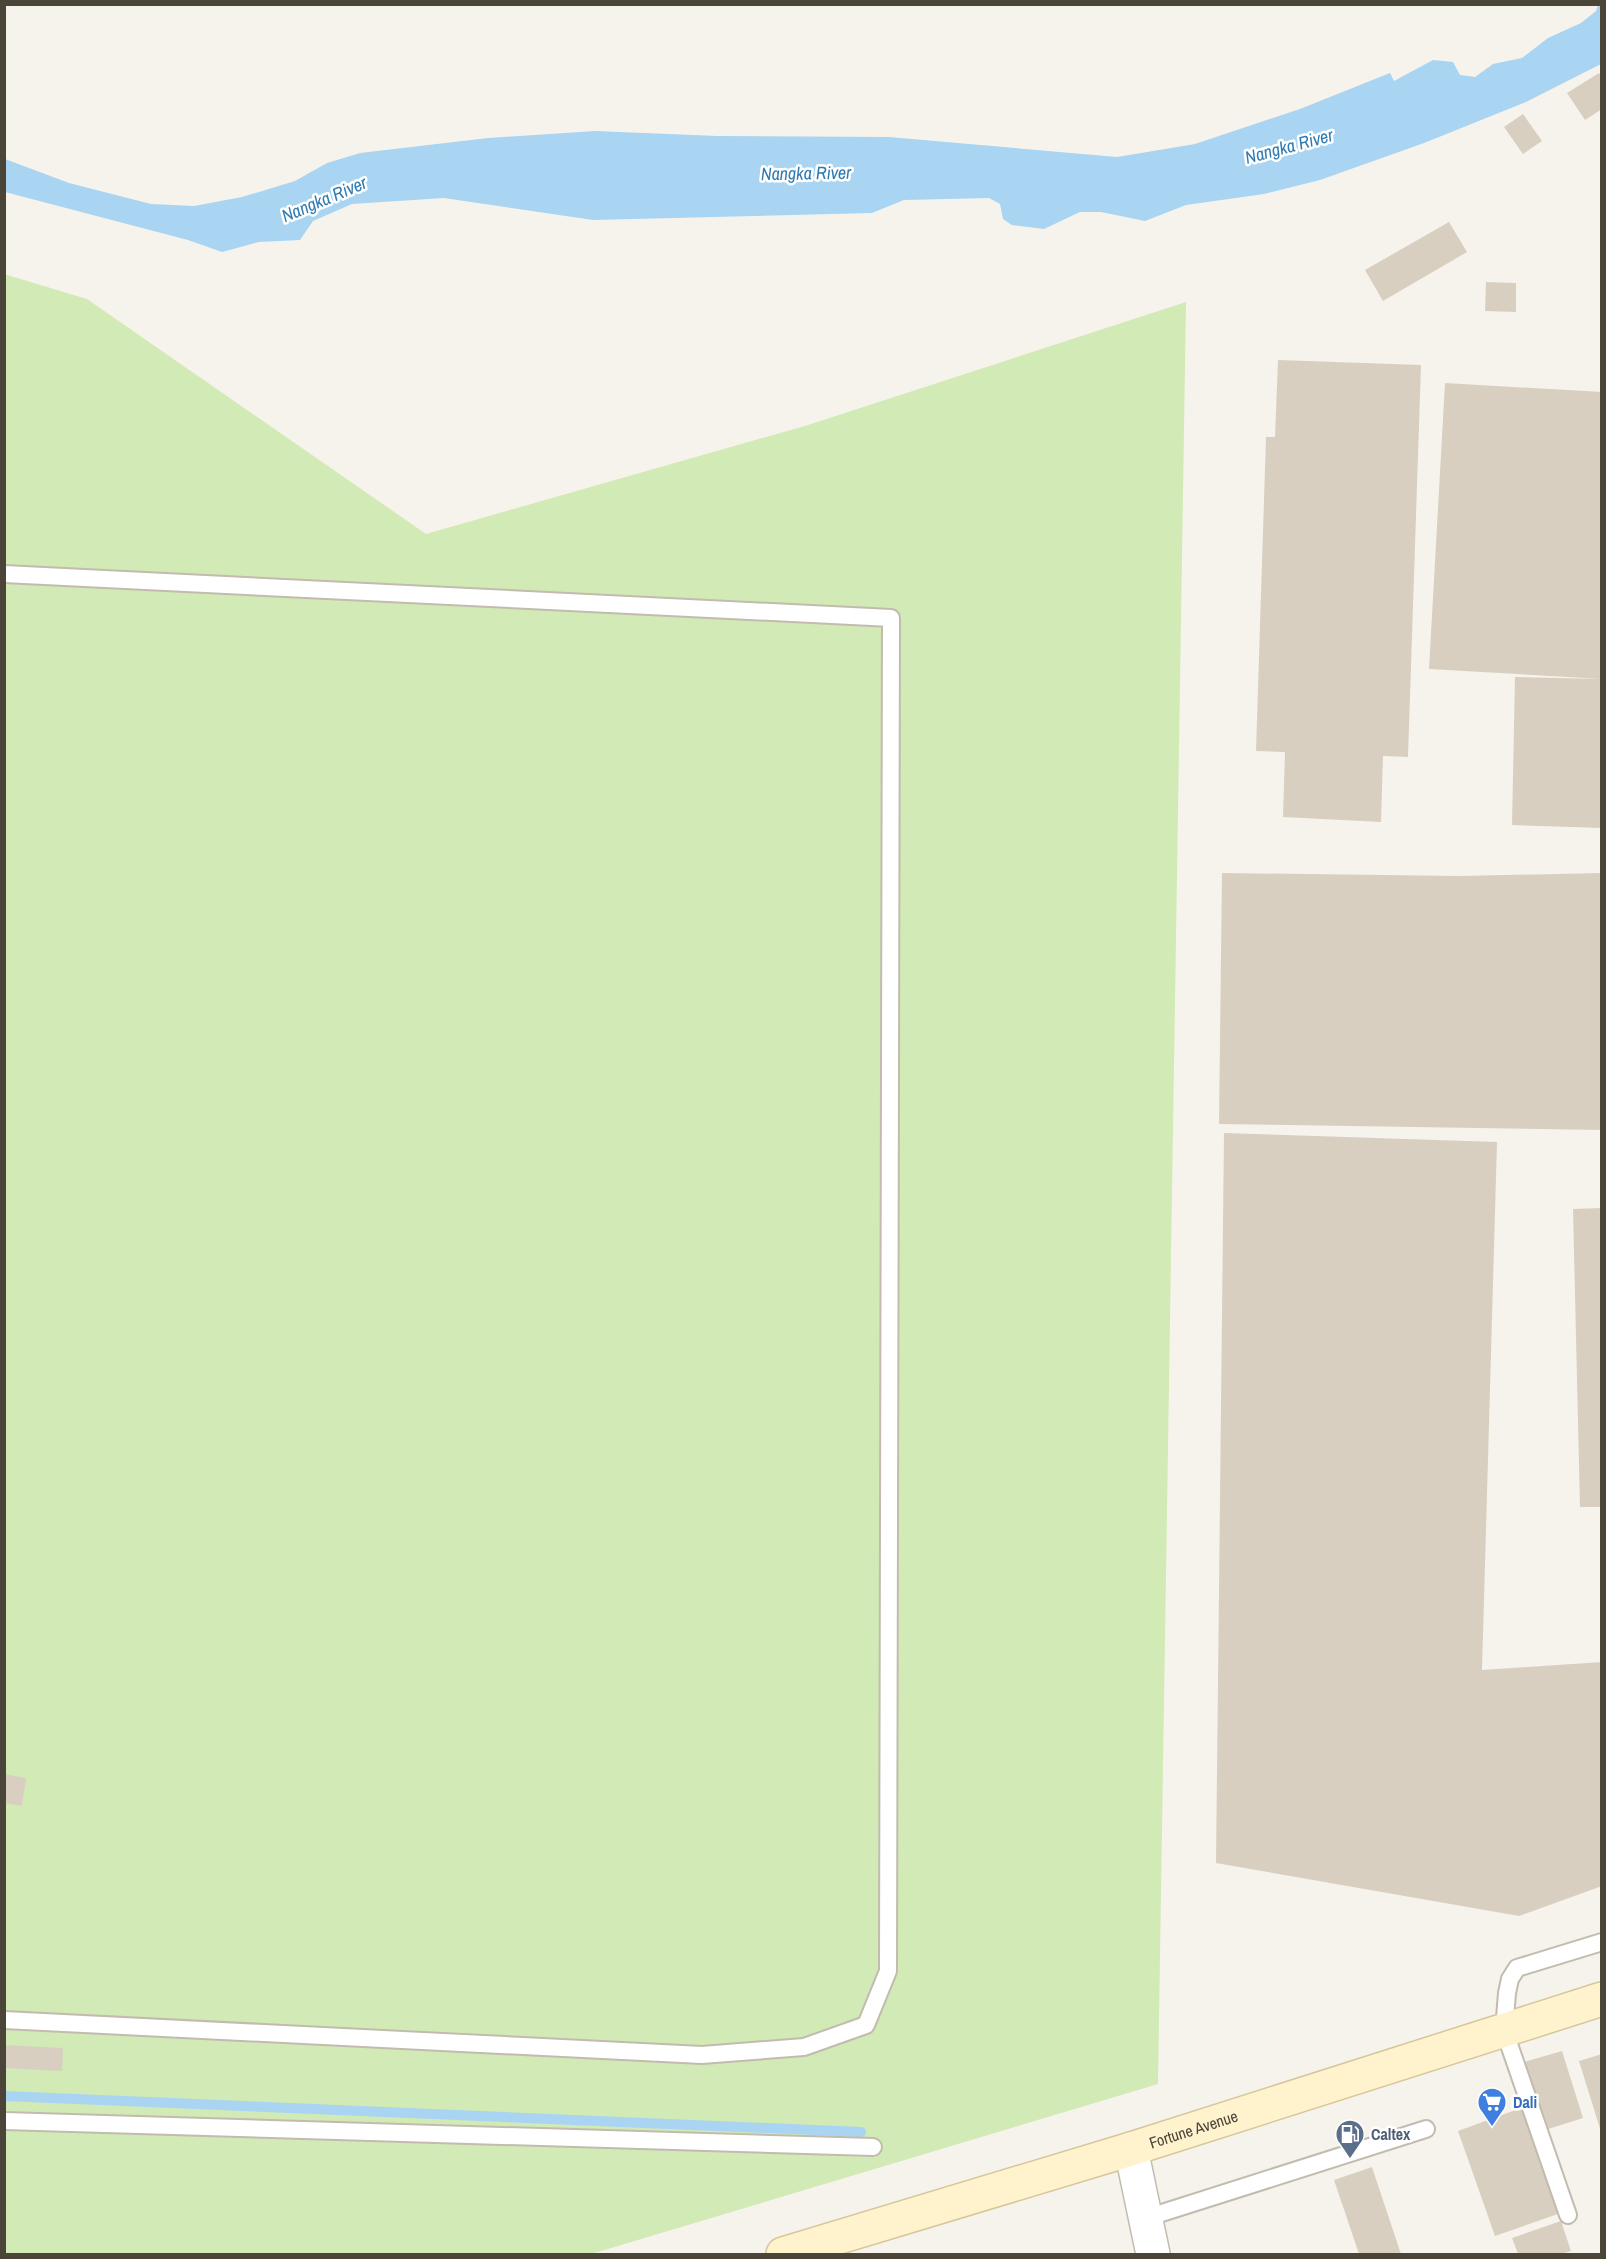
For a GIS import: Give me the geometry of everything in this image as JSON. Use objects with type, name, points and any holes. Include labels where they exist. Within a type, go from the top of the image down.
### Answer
[{"type":"main road","name":"Fortune Avenue","points":[[783,2254],[1131,2149],[1602,1999]]},
{"type":"street","points":[[1131,2149],[1153,2254]]},
{"type":"lane","points":[[4,574],[891,618],[888,1971],[866,2025],[804,2047],[702,2055],[4,2020]]},
{"type":"lane","points":[[1568,2215],[1504,2030],[1507,1993],[1510,1979],[1517,1968],[1602,1942]]},
{"type":"lane","points":[[4,2121],[873,2147]]},
{"type":"lane","points":[[1146,2218],[1426,2129]]},
{"type":"green space","points":[[4,274],[87,299],[426,534],[808,425],[1186,302],[1158,2084],[591,2254],[5,2254]]},
{"type":"water","name":"Nangka River","points":[[1598,5],[1601,5],[1601,64],[1526,102],[1424,143],[1320,180],[1264,194],[1186,205],[1145,221],[1101,212],[1080,212],[1044,229],[1012,225],[1003,219],[1000,204],[989,198],[904,200],[872,213],[593,220],[444,198],[352,204],[313,221],[300,240],[259,242],[222,252],[188,240],[5,192],[5,159],[69,183],[151,204],[194,206],[242,197],[295,181],[327,163],[360,153],[488,138],[595,131],[717,136],[889,137],[1117,157],[1195,144],[1300,109],[1390,73],[1394,81],[1433,60],[1453,62],[1460,75],[1475,77],[1493,64],[1522,58],[1548,38],[1581,23],[1596,11]]},
{"type":"building","points":[[1599,73],[1602,78],[1602,109],[1585,120],[1567,93]]},
{"type":"building","points":[[1523,114],[1542,141],[1523,154],[1504,127]]},
{"type":"building","points":[[1449,222],[1467,252],[1383,301],[1365,270]]},
{"type":"building","points":[[1486,282],[1516,283],[1516,312],[1485,311]]},
{"type":"building","points":[[1278,360],[1421,365],[1408,757],[1383,756],[1381,822],[1283,817],[1285,752],[1256,751],[1266,437],[1275,437]]},
{"type":"building","points":[[1445,383],[1602,392],[1602,679],[1429,669]]},
{"type":"building","points":[[1515,677],[1602,679],[1602,828],[1512,825]]},
{"type":"building","points":[[1222,873],[1460,876],[1602,873],[1602,1130],[1219,1124]]},
{"type":"building","points":[[1224,1133],[1497,1142],[1482,1670],[1602,1662],[1602,1886],[1519,1916],[1216,1863]]},
{"type":"building","points":[[1602,1208],[1602,1507],[1580,1507],[1573,1209]]},
{"type":"building","points":[[4,1774],[26,1778],[22,1806],[4,1803]]},
{"type":"building","points":[[4,2045],[63,2048],[62,2071],[4,2068]]},
{"type":"building","points":[[1562,2051],[1583,2118],[1542,2131],[1521,2063]]},
{"type":"building","points":[[1602,2054],[1602,2132],[1601,2132],[1579,2061]]},
{"type":"building","points":[[1521,2108],[1558,2214],[1495,2236],[1458,2131]]},
{"type":"building","points":[[1372,2167],[1401,2254],[1359,2254],[1334,2180]]},
{"type":"building","points":[[1561,2221],[1571,2251],[1561,2254],[1518,2254],[1512,2238]]},
{"type":"waterway","points":[[4,2096],[861,2132]]},
{"type":"place","name":"Dali","points":[[1492,2128]]},
{"type":"place","name":"Caltex","points":[[1350,2160]]}]
